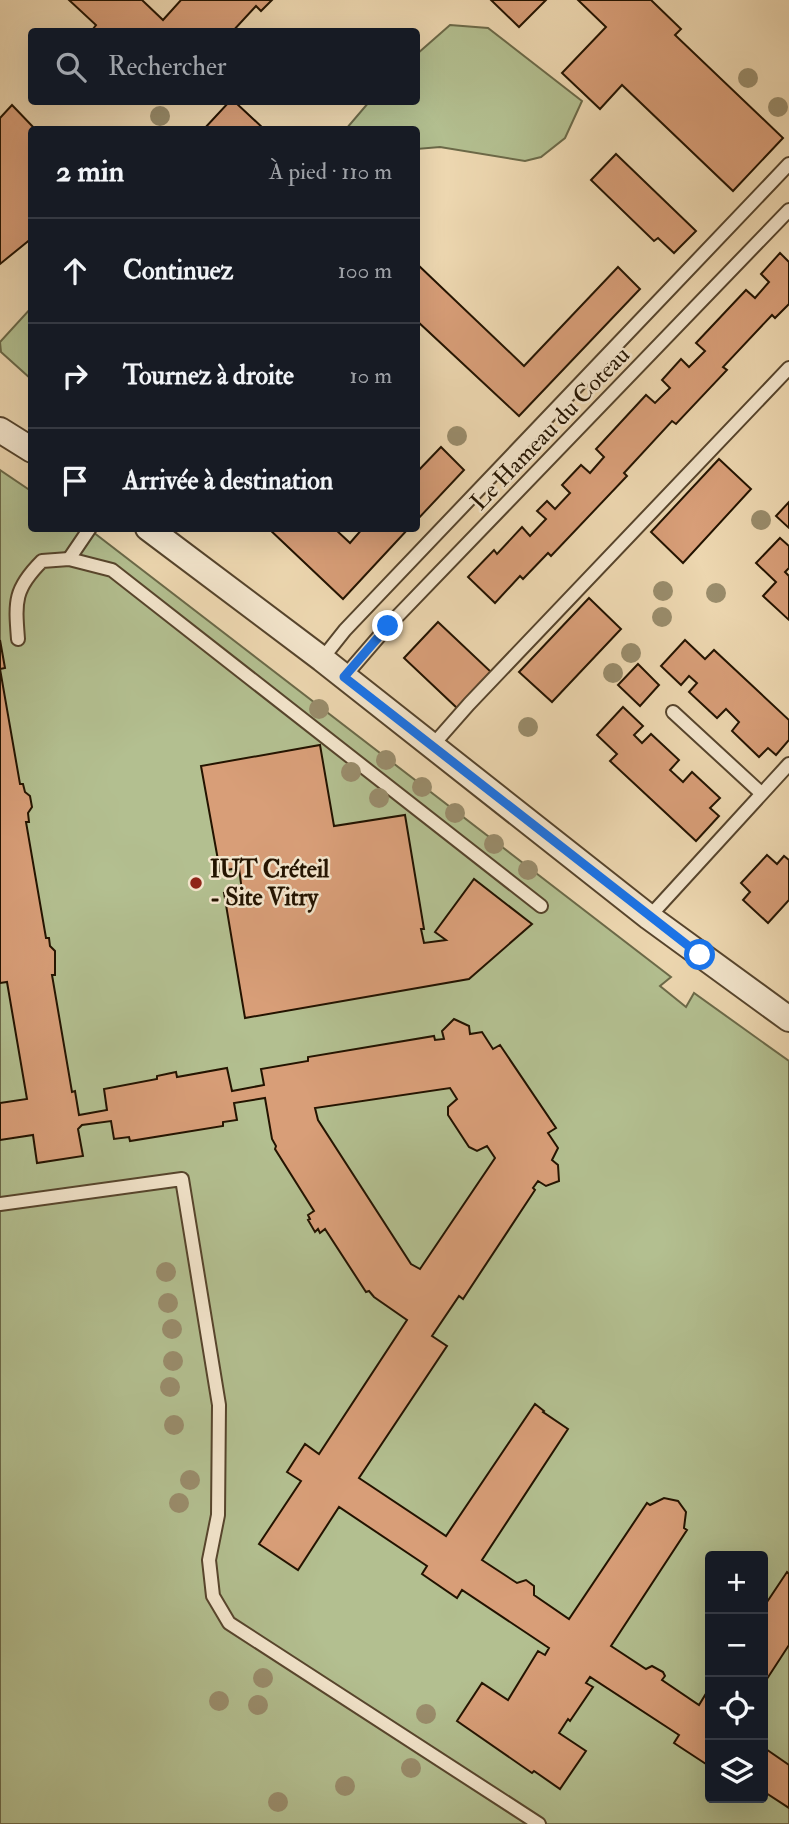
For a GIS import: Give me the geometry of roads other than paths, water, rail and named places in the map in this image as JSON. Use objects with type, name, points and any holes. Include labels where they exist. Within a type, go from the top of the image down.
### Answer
[{"type":"street","points":[[0,430],[28,448]]},
{"type":"street","points":[[153,532],[322,659],[649,917],[789,1019]]},
{"type":"lane","points":[[322,659],[345,630],[789,163]]},
{"type":"lane","name":"Le Hameau du Coteau","points":[[344,677],[388,626],[789,210]]},
{"type":"lane","points":[[432,746],[789,368]]},
{"type":"lane","points":[[69,559],[87,532]]},
{"type":"lane","points":[[18,639],[16,607],[24,579],[42,561],[69,559],[112,570],[541,906]]},
{"type":"lane","points":[[673,712],[761,793]]},
{"type":"lane","points":[[649,917],[789,764]]},
{"type":"lane","points":[[0,1204],[182,1180],[219,1405],[218,1515],[209,1560],[213,1596],[229,1623],[539,1824]]},
{"type":"place","name":"IUT Créteil - Site Vitry","points":[[196,883]]}]
